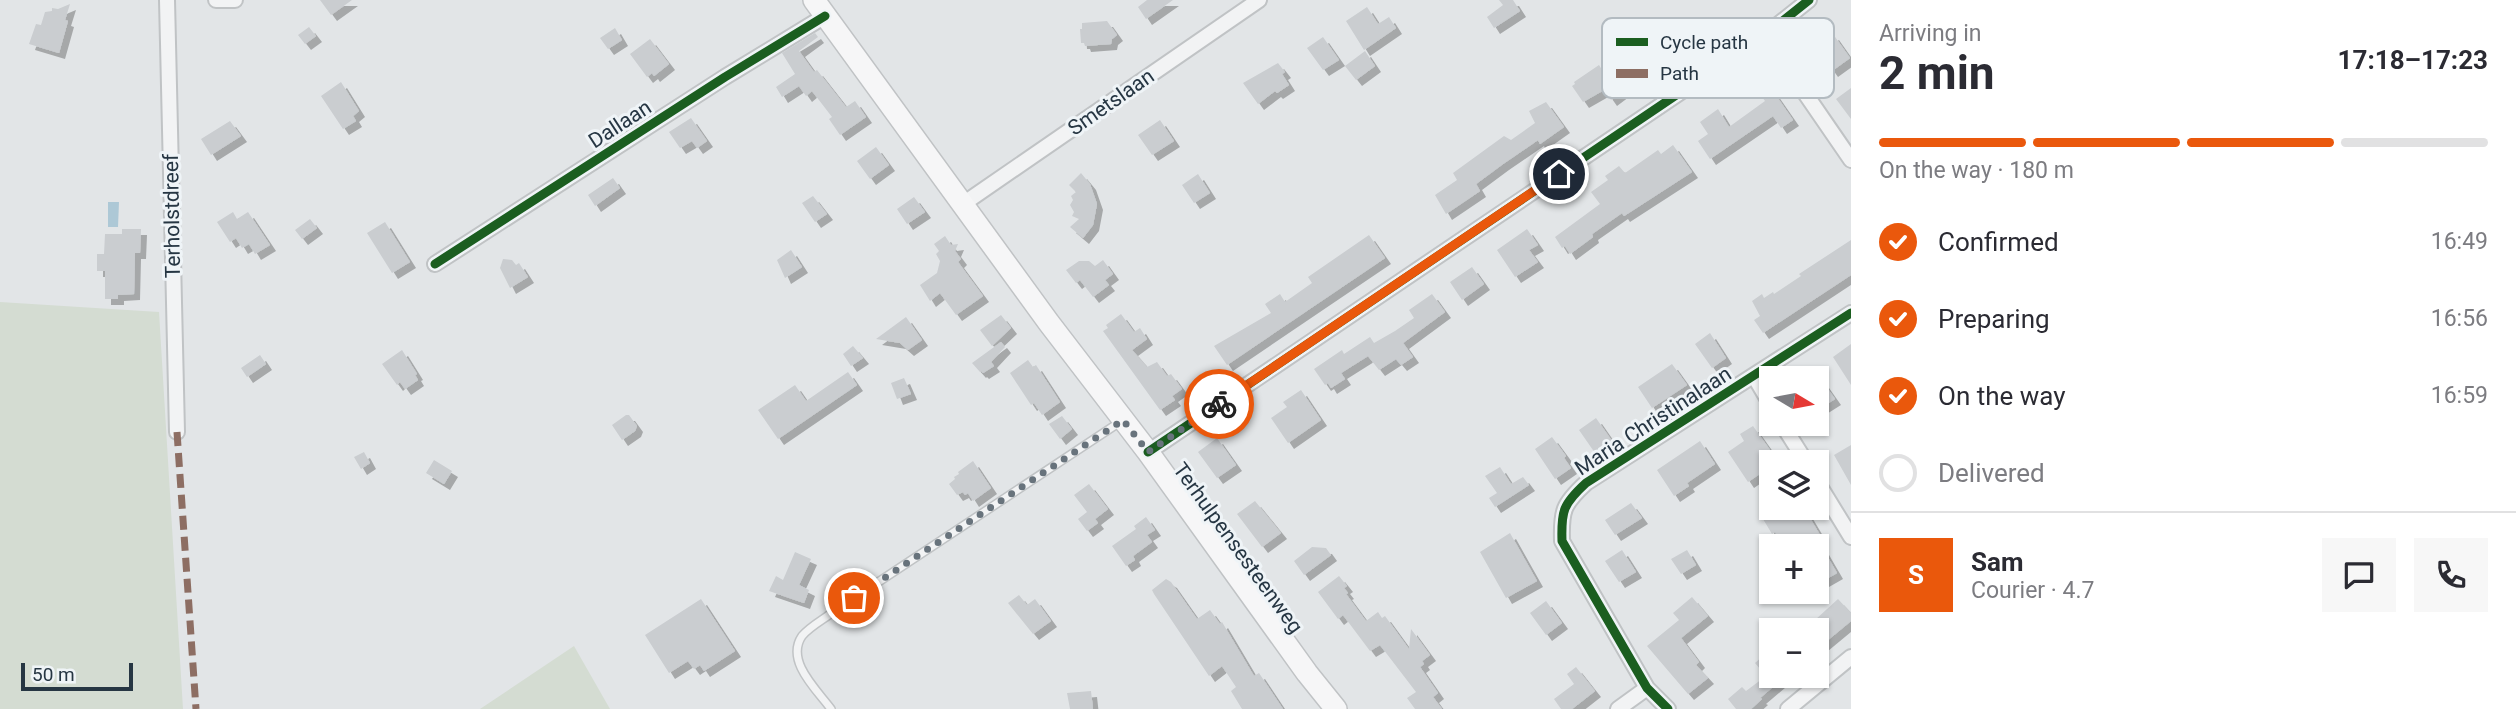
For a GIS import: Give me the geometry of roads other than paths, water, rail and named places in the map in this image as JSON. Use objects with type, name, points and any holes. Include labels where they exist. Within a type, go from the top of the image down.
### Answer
[{"type":"main road","name":"Terhulpensesteenweg","points":[[819,8],[1336,709]]},
{"type":"street","name":"Terholstdreef","points":[[167,0],[177,432]]},
{"type":"street","points":[[216,0],[235,0]]},
{"type":"street","name":"Smetslaan","points":[[963,204],[1259,0]]},
{"type":"street","points":[[1786,18],[1809,0]]},
{"type":"street","name":"Dallaan","points":[[435,264],[725,77],[819,8]]},
{"type":"street","points":[[1148,452],[1671,98]]},
{"type":"street","points":[[1809,98],[1851,160]]},
{"type":"street","name":"Maria Christinalaan","points":[[1665,707],[1647,688],[1562,541],[1561,514],[1570,498],[1586,483],[1851,313]]},
{"type":"street","points":[[1754,376],[1759,385]]},
{"type":"street","points":[[1829,501],[1851,537]]},
{"type":"street","points":[[1788,709],[1851,657]]},
{"type":"street","points":[[1618,709],[1647,688]]},
{"type":"lane","points":[[831,709],[802,669],[796,652],[802,636],[833,612],[1123,420]]},
{"type":"water","points":[[108,202],[119,202],[118,227],[108,227]]}]
